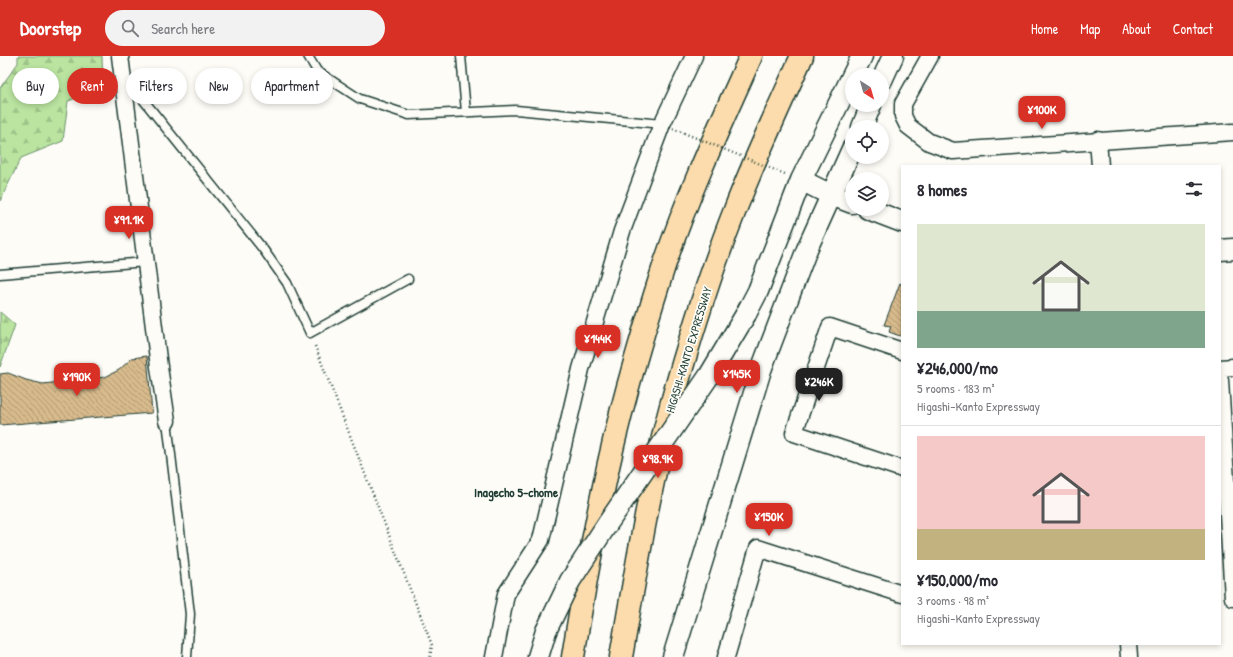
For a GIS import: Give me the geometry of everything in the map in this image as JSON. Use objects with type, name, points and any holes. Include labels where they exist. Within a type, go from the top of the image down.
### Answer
[{"type":"highway","points":[[573,657],[604,486],[623,405],[642,336],[665,265],[693,188],[751,56]]},
{"type":"highway","name":"HIGASHI-KANTO EXPRESSWAY","points":[[621,657],[653,480],[672,403],[690,342],[709,280],[735,210],[802,56]]},
{"type":"street","points":[[120,56],[167,421]]},
{"type":"street","points":[[494,657],[506,594],[541,540],[581,369],[622,231],[694,56]]},
{"type":"street","points":[[538,657],[546,631],[570,581],[709,376],[746,314],[758,291],[793,177],[862,56]]},
{"type":"street","points":[[888,68],[893,56]]},
{"type":"street","points":[[930,56],[903,104],[903,116],[908,126],[929,142],[953,150],[1233,132]]},
{"type":"street","points":[[1098,140],[1100,165]]},
{"type":"street","points":[[673,657],[761,370],[807,249],[845,164]]},
{"type":"street","points":[[793,177],[845,200]]},
{"type":"street","points":[[886,216],[901,222]]},
{"type":"street","points":[[1221,250],[1233,249]]},
{"type":"street","points":[[901,351],[830,327],[794,433],[901,469]]},
{"type":"street","points":[[1221,368],[1233,367]]},
{"type":"street","points":[[1221,397],[1233,598]]},
{"type":"street","points":[[727,657],[758,548],[901,594]]},
{"type":"street","points":[[1128,645],[1129,657]]},
{"type":"lane","points":[[308,56],[317,71],[360,99],[409,115],[516,110],[666,126]]},
{"type":"lane","points":[[461,56],[466,112]]},
{"type":"lane","points":[[122,73],[263,249],[287,283],[310,333],[408,278]]},
{"type":"lane","points":[[0,274],[146,262]]},
{"type":"lane","points":[[167,421],[190,614],[186,657]]},
{"type":"path","points":[[666,126],[793,177]]},
{"type":"path","points":[[310,333],[432,645],[430,657]]},
{"type":"green space","points":[[18,56],[102,56],[102,68],[67,68],[68,104],[63,141],[21,158],[0,201],[0,88],[12,71],[12,104],[59,104],[59,68],[14,68],[18,63]]},
{"type":"green space","points":[[0,312],[15,325],[0,367]]},
{"type":"building","points":[[900,283],[901,334],[900,336],[889,332],[891,326],[884,325]]},
{"type":"building","points":[[147,356],[152,413],[0,425],[0,374],[8,373],[26,380],[43,384],[105,377],[119,370],[132,358]]},
{"type":"district","name":"Inagecho 5-chome","points":[[516,492]]}]
